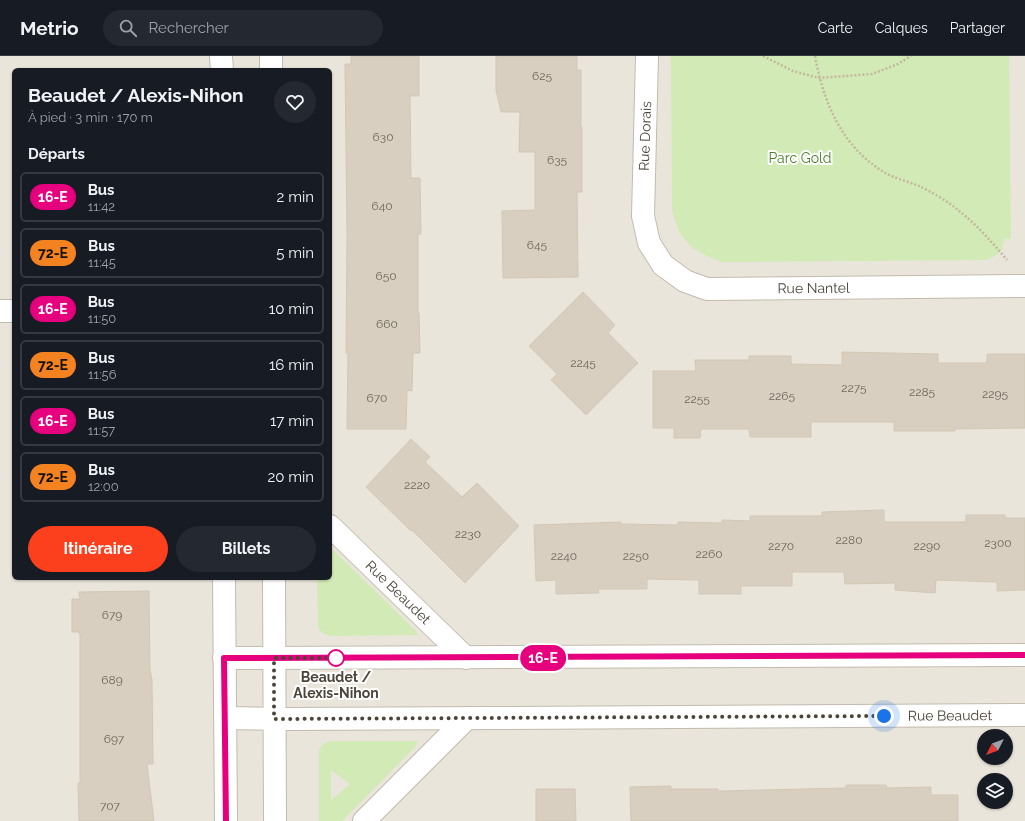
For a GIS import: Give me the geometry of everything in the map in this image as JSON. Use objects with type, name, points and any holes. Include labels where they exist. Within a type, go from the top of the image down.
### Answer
[{"type":"street","points":[[222,56],[222,68]]},
{"type":"street","points":[[271,56],[271,68]]},
{"type":"street","name":"Rue Dorais","points":[[643,216],[647,56]]},
{"type":"street","name":"Rue Nantel","points":[[643,216],[650,243],[663,265],[685,281],[707,288],[1025,286]]},
{"type":"street","points":[[0,311],[12,311]]},
{"type":"street","name":"Rue Beaudet","points":[[332,528],[466,658]]},
{"type":"street","points":[[224,580],[226,821]]},
{"type":"street","points":[[274,580],[275,821]]},
{"type":"street","points":[[224,658],[1025,655]]},
{"type":"street","name":"Rue Beaudet","points":[[225,718],[274,719],[1025,714]]},
{"type":"street","points":[[364,821],[467,718]]},
{"type":"path","points":[[763,56],[793,71],[819,78],[872,74],[898,64],[911,56]]},
{"type":"path","points":[[815,56],[819,78],[826,102],[840,127],[858,152],[883,171],[921,187],[958,209],[1010,262]]},
{"type":"shaded area","points":[[0,56],[1025,56],[1025,821],[0,821]]},
{"type":"green space","name":"Parc Gold","points":[[671,56],[1009,56],[1011,239],[1004,239],[1001,251],[993,257],[985,260],[722,262],[697,251],[687,242],[679,231],[672,210]]},
{"type":"green space","points":[[332,549],[416,631],[418,635],[333,636],[322,633],[318,627],[317,580],[332,580]]},
{"type":"green space","points":[[418,741],[415,747],[342,821],[319,821],[319,751],[326,742]],"holes":[[[331,770],[350,784],[331,800]]]},
{"type":"building","points":[[351,56],[419,56],[419,96],[410,96],[411,178],[420,178],[421,234],[418,234],[418,313],[420,353],[413,353],[412,391],[407,390],[406,429],[347,429],[348,353],[346,353],[347,235],[345,64],[351,64]]},
{"type":"building","points":[[496,56],[577,56],[577,70],[581,70],[582,127],[582,192],[577,192],[578,277],[503,278],[502,211],[535,210],[535,152],[519,152],[520,112],[501,112],[496,90]]},
{"type":"building","points":[[583,292],[615,325],[608,333],[638,363],[586,415],[551,380],[557,374],[529,346]]},
{"type":"building","points":[[842,352],[938,354],[938,363],[987,363],[987,354],[1025,354],[1025,428],[955,429],[955,431],[894,431],[894,422],[811,422],[811,437],[750,437],[749,429],[701,429],[700,438],[674,438],[674,428],[653,428],[653,371],[696,371],[695,360],[749,360],[749,356],[791,356],[791,364],[842,365]]},
{"type":"building","points":[[411,439],[430,457],[425,462],[462,497],[477,483],[519,526],[465,583],[366,487]]},
{"type":"building","points":[[884,510],[884,522],[966,522],[966,515],[1005,515],[1005,518],[1025,518],[1025,590],[997,591],[997,582],[936,580],[935,593],[895,590],[895,583],[845,584],[844,572],[792,572],[792,586],[741,586],[741,594],[699,594],[699,580],[647,579],[647,589],[598,589],[599,593],[556,594],[556,580],[536,581],[534,525],[621,522],[621,524],[678,525],[678,522],[722,523],[722,520],[750,521],[750,516],[822,516],[822,512]]},
{"type":"building","points":[[149,591],[153,764],[147,764],[154,821],[79,821],[78,783],[80,783],[80,634],[79,632],[72,632],[72,599],[80,599],[79,592]]},
{"type":"building","points":[[846,785],[886,785],[887,788],[931,787],[931,795],[958,795],[958,821],[631,821],[630,787],[671,786],[671,789],[718,789],[718,791],[846,788]]},
{"type":"building","points":[[536,789],[575,789],[576,821],[536,821]]},
{"type":"bus line","name":"16-E","points":[[226,821],[224,658],[287,659],[1025,655]]},
{"type":"place","name":"Beaudet / Alexis-Nihon","points":[[336,658]]},
{"type":"route","points":[[336,658],[342,658],[274,658],[274,719],[884,716]]}]
